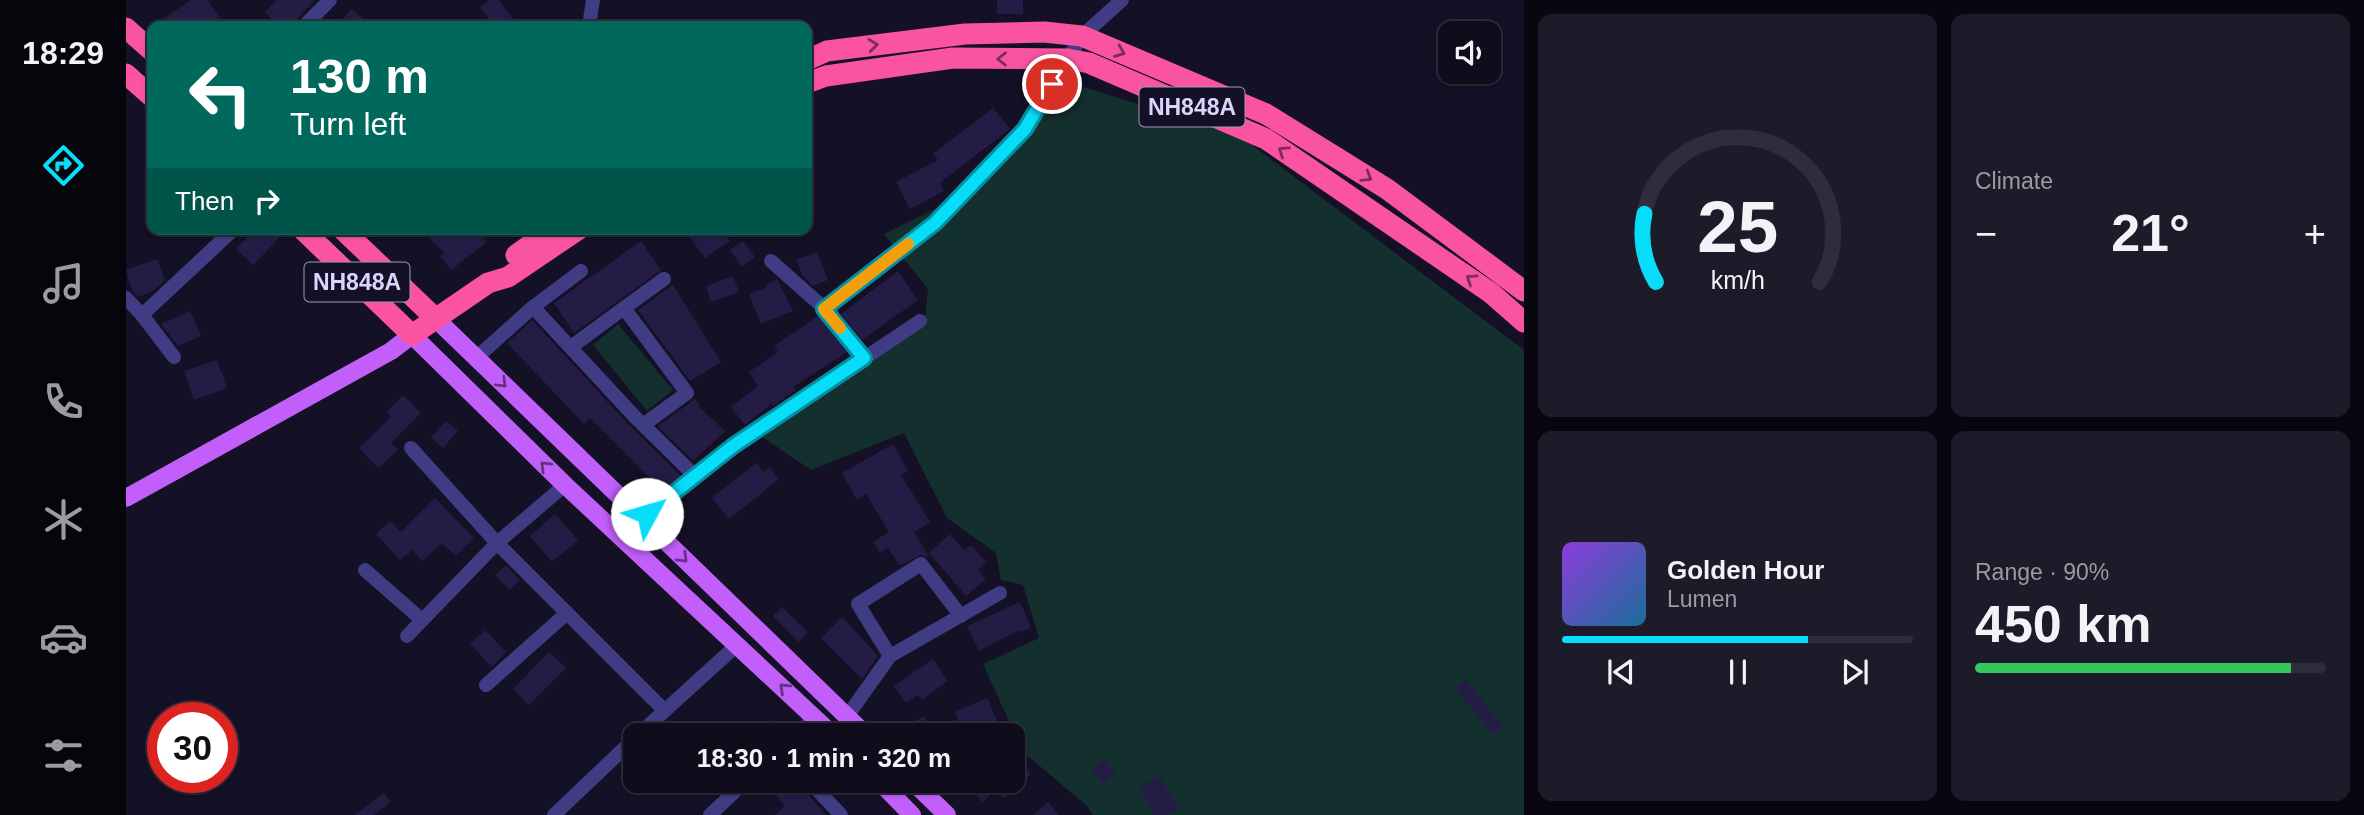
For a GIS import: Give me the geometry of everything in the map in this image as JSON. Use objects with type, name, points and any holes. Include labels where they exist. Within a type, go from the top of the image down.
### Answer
[{"type":"highway","points":[[126,29],[147,47]]},
{"type":"highway","name":"NH848A","points":[[812,58],[827,51],[965,34],[1044,32],[1082,36],[1266,114],[1387,189],[1524,291]]},
{"type":"highway","name":"NH848A","points":[[812,81],[826,76],[953,58],[1068,59],[1089,63],[1266,139],[1491,293],[1524,322]]},
{"type":"highway","points":[[126,74],[147,93]]},
{"type":"highway","name":"NH848A","points":[[308,235],[412,335]]},
{"type":"highway","name":"NH848A","points":[[348,235],[435,318],[488,283],[508,277],[570,235]]},
{"type":"highway","name":"NH848A","points":[[488,283],[499,267],[544,235]]},
{"type":"highway","points":[[412,335],[435,318]]},
{"type":"main road","points":[[435,318],[855,723]]},
{"type":"main road","points":[[126,498],[391,351],[412,335],[565,485],[822,723]]},
{"type":"main road","points":[[816,717],[833,700]]},
{"type":"main road","points":[[891,793],[912,815]]},
{"type":"main road","points":[[924,793],[947,815]]},
{"type":"street","points":[[312,21],[330,0]]},
{"type":"street","points":[[590,21],[593,0]]},
{"type":"street","points":[[824,309],[935,223],[1025,129],[1082,36],[1122,0]]},
{"type":"street","points":[[142,315],[228,235]]},
{"type":"street","points":[[771,261],[824,309],[864,358]]},
{"type":"street","points":[[476,358],[533,307],[581,271]]},
{"type":"street","points":[[570,347],[664,279]]},
{"type":"street","points":[[126,298],[174,357]]},
{"type":"street","points":[[533,307],[643,425],[695,476]]},
{"type":"street","points":[[624,308],[687,393],[643,425]]},
{"type":"street","points":[[643,520],[733,446],[920,321]]},
{"type":"street","points":[[411,448],[497,543],[664,710]]},
{"type":"street","points":[[407,636],[497,543],[565,485]]},
{"type":"street","points":[[890,656],[858,604],[921,564],[961,616]]},
{"type":"street","points":[[365,570],[422,620]]},
{"type":"street","points":[[848,715],[890,656],[1000,593]]},
{"type":"street","points":[[486,685],[567,613]]},
{"type":"street","points":[[650,723],[737,645]]},
{"type":"street","points":[[809,723],[816,717]]},
{"type":"street","points":[[554,815],[623,749]]},
{"type":"street","points":[[710,815],[733,793]]},
{"type":"street","points":[[820,793],[841,815]]},
{"type":"green space","points":[[1074,84],[1240,136],[1524,350],[1524,815],[1093,815],[1086,805],[1025,754],[1025,723],[1010,723],[983,664],[1039,638],[1023,585],[1001,580],[996,553],[947,518],[904,433],[811,470],[758,434],[925,317],[928,289],[884,234],[951,201]]},
{"type":"green space","points":[[618,324],[673,390],[647,411],[593,345]]},
{"type":"building","points":[[191,0],[208,0],[222,21],[166,21],[164,18]]},
{"type":"building","points":[[277,0],[315,0],[295,21],[274,21],[265,12]]},
{"type":"building","points":[[490,0],[499,0],[514,21],[490,21],[480,7]]},
{"type":"building","points":[[997,0],[1023,0],[1023,14],[997,14]]},
{"type":"building","points":[[352,9],[365,21],[341,21]]},
{"type":"building","points":[[993,108],[1010,129],[940,183],[944,191],[910,209],[896,182],[938,160],[933,154]]},
{"type":"building","points":[[249,235],[281,236],[253,265],[236,249]]},
{"type":"building","points":[[426,235],[482,235],[487,242],[451,270],[440,256],[445,253]]},
{"type":"building","points":[[688,235],[726,235],[730,241],[705,258]]},
{"type":"building","points":[[641,241],[661,270],[574,333],[554,303]]},
{"type":"building","points":[[743,241],[755,257],[742,267],[730,250]]},
{"type":"building","points":[[817,252],[828,280],[813,286],[803,276],[796,260]]},
{"type":"building","points":[[157,259],[165,280],[153,291],[138,297],[132,290],[126,270]]},
{"type":"building","points":[[898,271],[918,300],[862,340],[841,314]]},
{"type":"building","points":[[733,276],[739,292],[711,302],[706,286]]},
{"type":"building","points":[[777,279],[793,311],[761,324],[749,294],[767,287],[766,285]]},
{"type":"building","points":[[673,285],[721,362],[690,381],[638,310]]},
{"type":"building","points":[[190,311],[201,336],[178,346],[161,324]]},
{"type":"building","points":[[818,316],[847,352],[793,387],[796,390],[773,406],[771,404],[745,425],[731,407],[758,386],[749,372],[778,352],[774,346]]},
{"type":"building","points":[[532,320],[628,424],[681,476],[663,491],[590,418],[584,424],[507,343]]},
{"type":"building","points":[[217,360],[227,388],[194,400],[184,371]]},
{"type":"building","points":[[403,395],[421,413],[391,443],[398,450],[378,468],[359,448],[391,417],[387,412]]},
{"type":"building","points":[[695,399],[700,404],[698,406],[725,431],[693,461],[658,426]]},
{"type":"building","points":[[446,421],[458,431],[443,448],[431,437]]},
{"type":"building","points":[[893,444],[908,471],[901,475],[930,522],[914,532],[930,559],[920,555],[900,566],[888,548],[880,553],[873,542],[889,532],[866,494],[857,500],[842,473]]},
{"type":"building","points":[[756,463],[764,472],[770,467],[779,479],[729,519],[712,498]]},
{"type":"building","points":[[435,498],[474,538],[456,556],[442,543],[422,561],[412,550],[400,560],[376,534],[390,521],[401,532]]},
{"type":"building","points":[[555,514],[578,540],[552,562],[530,536]]},
{"type":"building","points":[[950,534],[964,550],[971,545],[986,562],[978,570],[986,579],[966,596],[929,553]]},
{"type":"building","points":[[506,565],[520,580],[510,590],[495,575]]},
{"type":"building","points":[[1020,602],[1031,627],[1020,633],[1019,630],[979,651],[967,626]]},
{"type":"building","points":[[782,607],[808,632],[799,642],[773,616]]},
{"type":"building","points":[[842,617],[878,656],[862,679],[821,638]]},
{"type":"building","points":[[485,630],[506,652],[492,667],[470,644]]},
{"type":"building","points":[[549,652],[566,668],[529,705],[513,689]]},
{"type":"building","points":[[933,659],[948,681],[922,700],[918,695],[906,703],[894,686]]},
{"type":"building","points":[[1466,679],[1503,727],[1493,734],[1455,688]]},
{"type":"building","points":[[988,698],[997,723],[953,723],[958,721],[955,711]]},
{"type":"building","points":[[925,717],[928,723],[911,722]]},
{"type":"building","points":[[1104,760],[1115,773],[1103,783],[1092,770]]},
{"type":"building","points":[[1025,768],[1031,774],[1025,780]]},
{"type":"building","points":[[1159,776],[1179,809],[1168,815],[1154,815],[1139,788]]},
{"type":"building","points":[[384,793],[391,802],[374,815],[355,815]]},
{"type":"building","points":[[774,793],[807,793],[826,815],[775,815],[785,806]]},
{"type":"building","points":[[974,793],[992,793],[983,802]]},
{"type":"building","points":[[999,793],[1010,793],[1004,799]]},
{"type":"building","points":[[1048,802],[1059,815],[1033,815]]},
{"type":"slow traffic","points":[[840,328],[824,309],[908,244]]},
{"type":"route","points":[[647,514],[733,446],[864,358],[824,309],[935,223],[1025,129],[1052,84]]}]
